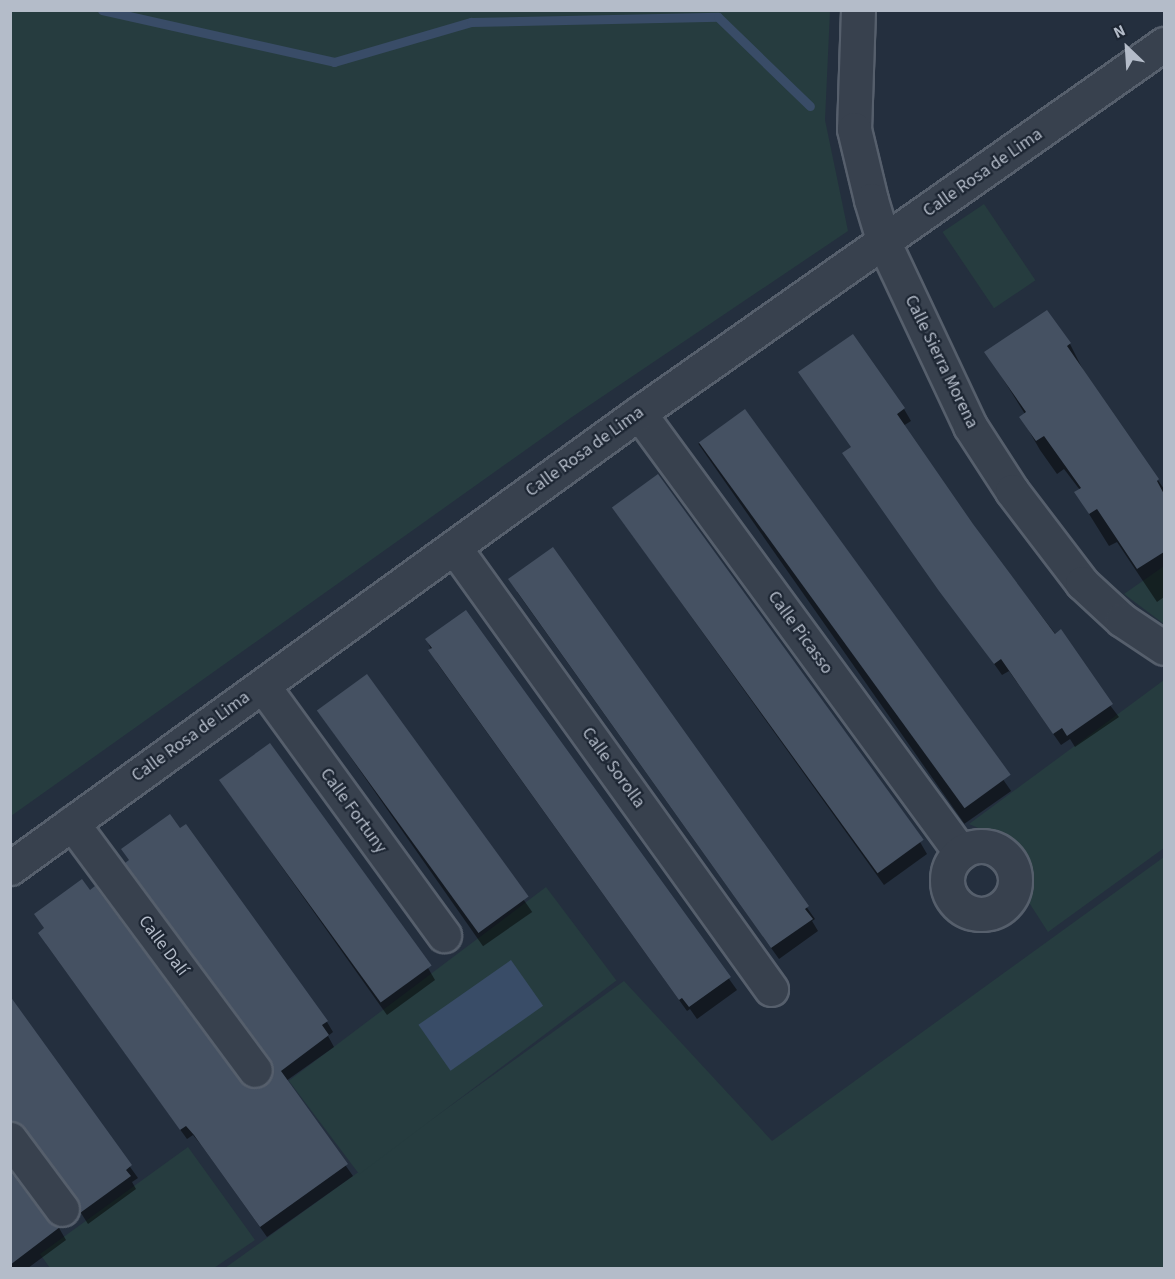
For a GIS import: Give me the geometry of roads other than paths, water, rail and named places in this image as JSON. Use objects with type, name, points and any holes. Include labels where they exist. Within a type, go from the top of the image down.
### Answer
[{"type":"street","name":"Calle Sierra Morena","points":[[858,10],[854,129],[884,243],[970,426],[1012,491],[1082,583],[1122,620],[1164,648]]},
{"type":"street","name":"Calle Rosa de Lima","points":[[10,868],[639,413],[1164,44]]},
{"type":"street","name":"Calle Picasso","points":[[639,413],[961,853]]},
{"type":"street","name":"Calle Sorolla","points":[[454,547],[771,989]]},
{"type":"street","name":"Calle Fortuny","points":[[262,686],[444,935]]},
{"type":"street","name":"Calle Dalí","points":[[72,823],[255,1070]]},
{"type":"street","points":[[10,1139],[62,1209]]},
{"type":"water","points":[[511,960],[543,1006],[451,1071],[418,1025]]},
{"type":"waterway","points":[[102,10],[334,62],[471,22],[718,17],[810,106]]}]
